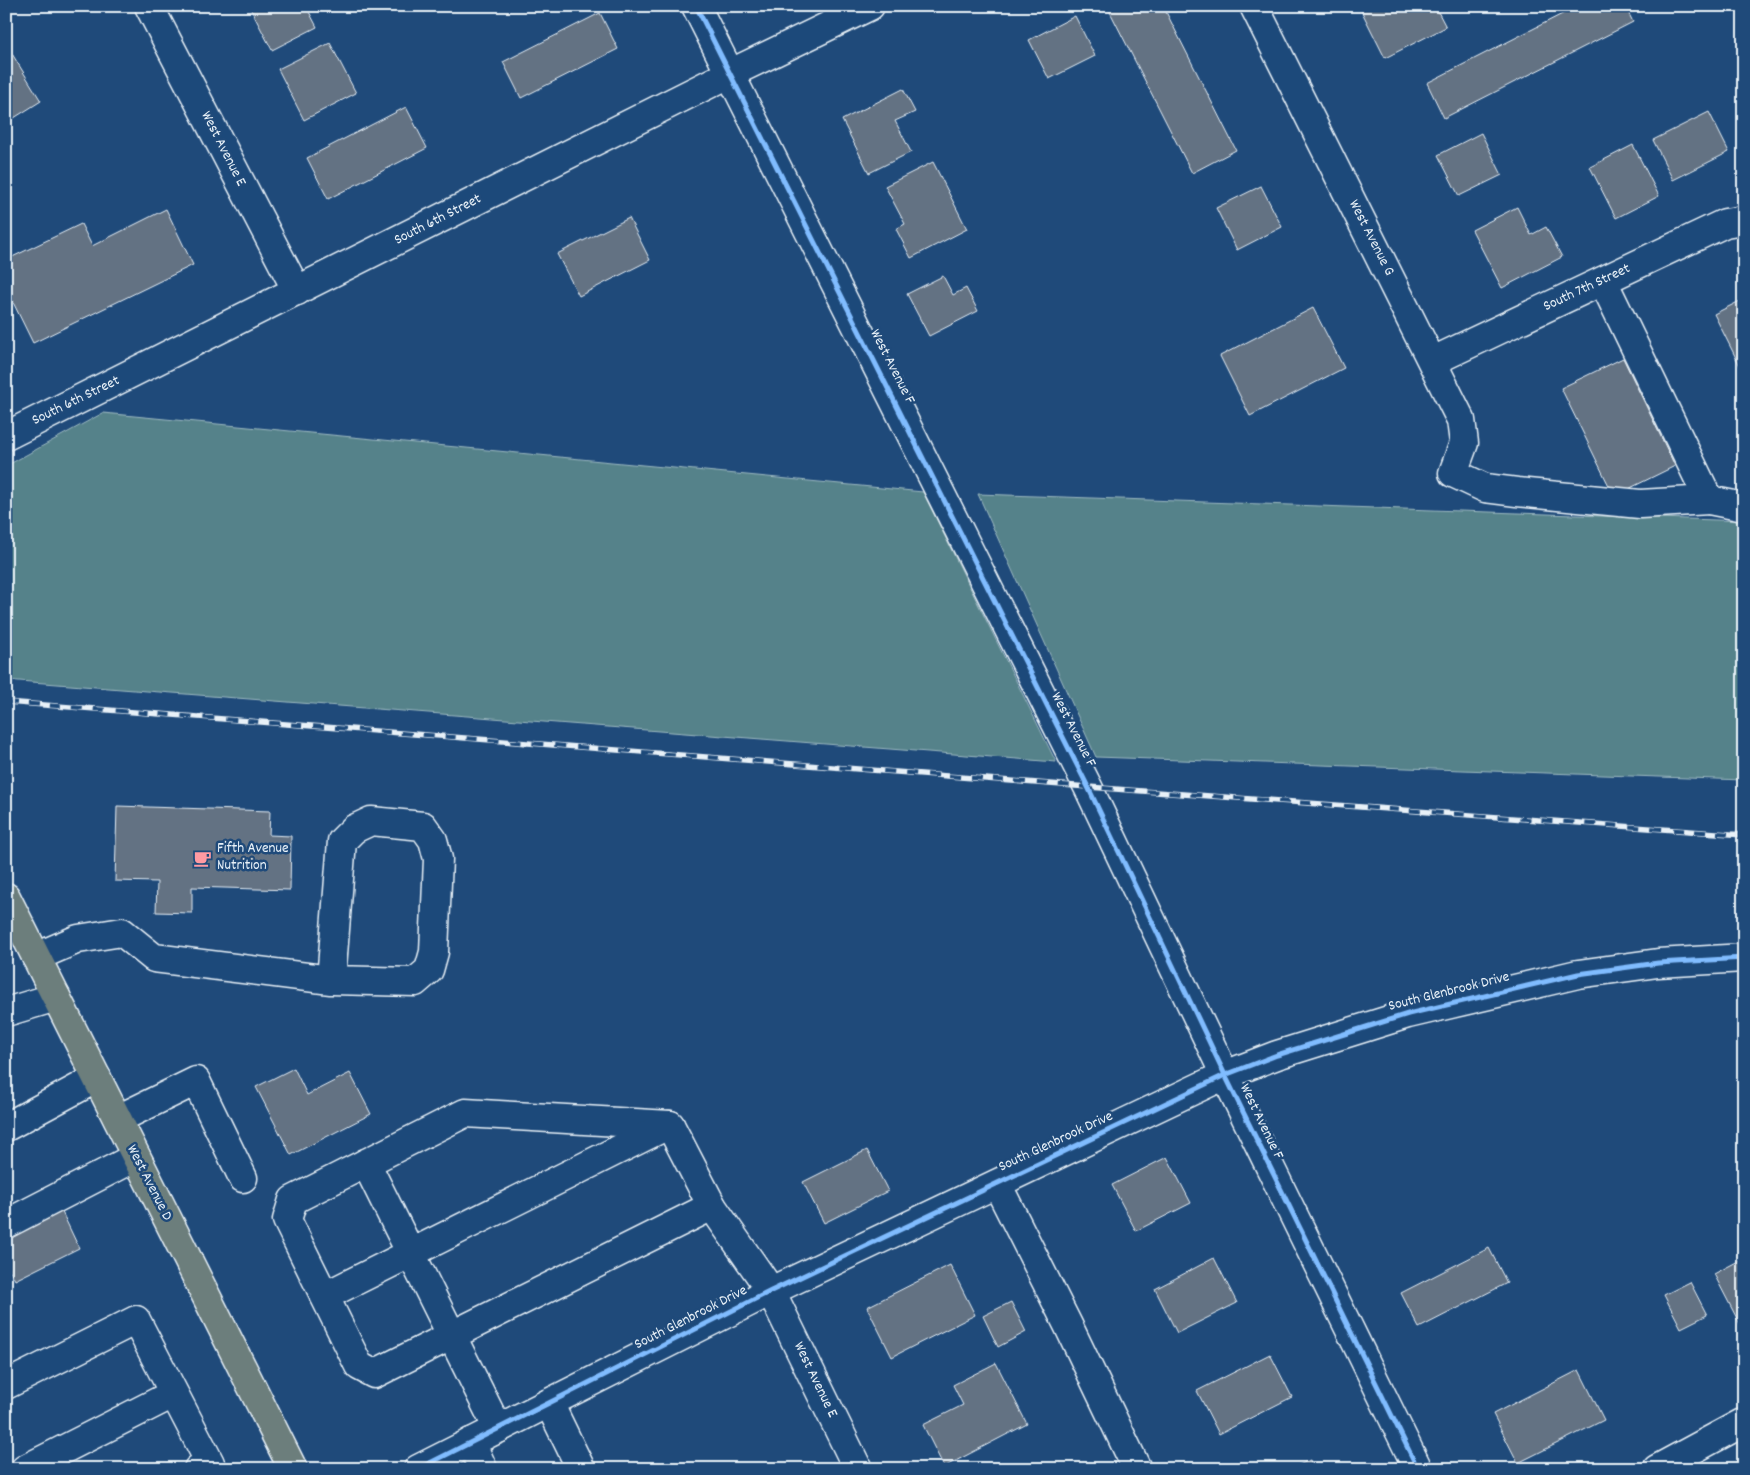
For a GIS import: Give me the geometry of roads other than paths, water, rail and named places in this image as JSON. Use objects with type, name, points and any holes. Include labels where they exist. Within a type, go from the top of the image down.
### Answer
[{"type":"main road","name":"West Avenue D","points":[[6,896],[293,1469]]},
{"type":"street","name":"West Avenue E","points":[[149,6],[297,291]]},
{"type":"street","name":"West Avenue F","points":[[696,6],[1088,787],[1225,1076],[1418,1469]]},
{"type":"street","name":"South 6th Street","points":[[6,436],[731,73],[870,6]]},
{"type":"street","name":"West Avenue G","points":[[1254,6],[1461,420],[1464,443],[1453,473],[1485,488],[1517,492],[1640,504],[1709,500]]},
{"type":"street","name":"South 7th Street","points":[[1433,361],[1725,223],[1744,220]]},
{"type":"street","points":[[1603,281],[1709,500],[1744,506]]},
{"type":"street","points":[[36,957],[78,939],[122,932],[154,958],[331,980],[414,982],[429,970],[434,952],[438,859],[434,840],[423,826],[371,821],[354,830],[342,842],[331,980]]},
{"type":"street","name":"South Glenbrook Drive","points":[[418,1469],[771,1292],[1225,1076],[1277,1055],[1408,1014],[1578,974],[1658,963],[1744,958]]},
{"type":"street","points":[[6,1012],[56,997]]},
{"type":"street","points":[[6,1127],[96,1078]]},
{"type":"street","points":[[118,1119],[196,1081],[243,1178]]},
{"type":"street","points":[[670,1124],[465,1113],[293,1200],[287,1220],[359,1366],[374,1374],[712,1206]]},
{"type":"street","name":"West Avenue E","points":[[670,1124],[712,1206],[771,1292],[858,1469]]},
{"type":"street","points":[[325,1296],[670,1124]]},
{"type":"street","points":[[6,1224],[136,1157]]},
{"type":"street","points":[[366,1163],[498,1429]]},
{"type":"street","points":[[997,1184],[1068,1325],[1137,1469]]},
{"type":"street","points":[[6,1385],[136,1320],[210,1463],[198,1469]]},
{"type":"street","points":[[25,1469],[174,1394]]},
{"type":"street","points":[[549,1403],[581,1469]]},
{"type":"street","points":[[1657,1469],[1744,1422]]},
{"type":"street","points":[[471,1442],[483,1469]]},
{"type":"railway","points":[[6,702],[1088,787],[1744,835]]},
{"type":"place","name":"Fifth Avenue Nutrition","points":[[203,858]]}]
